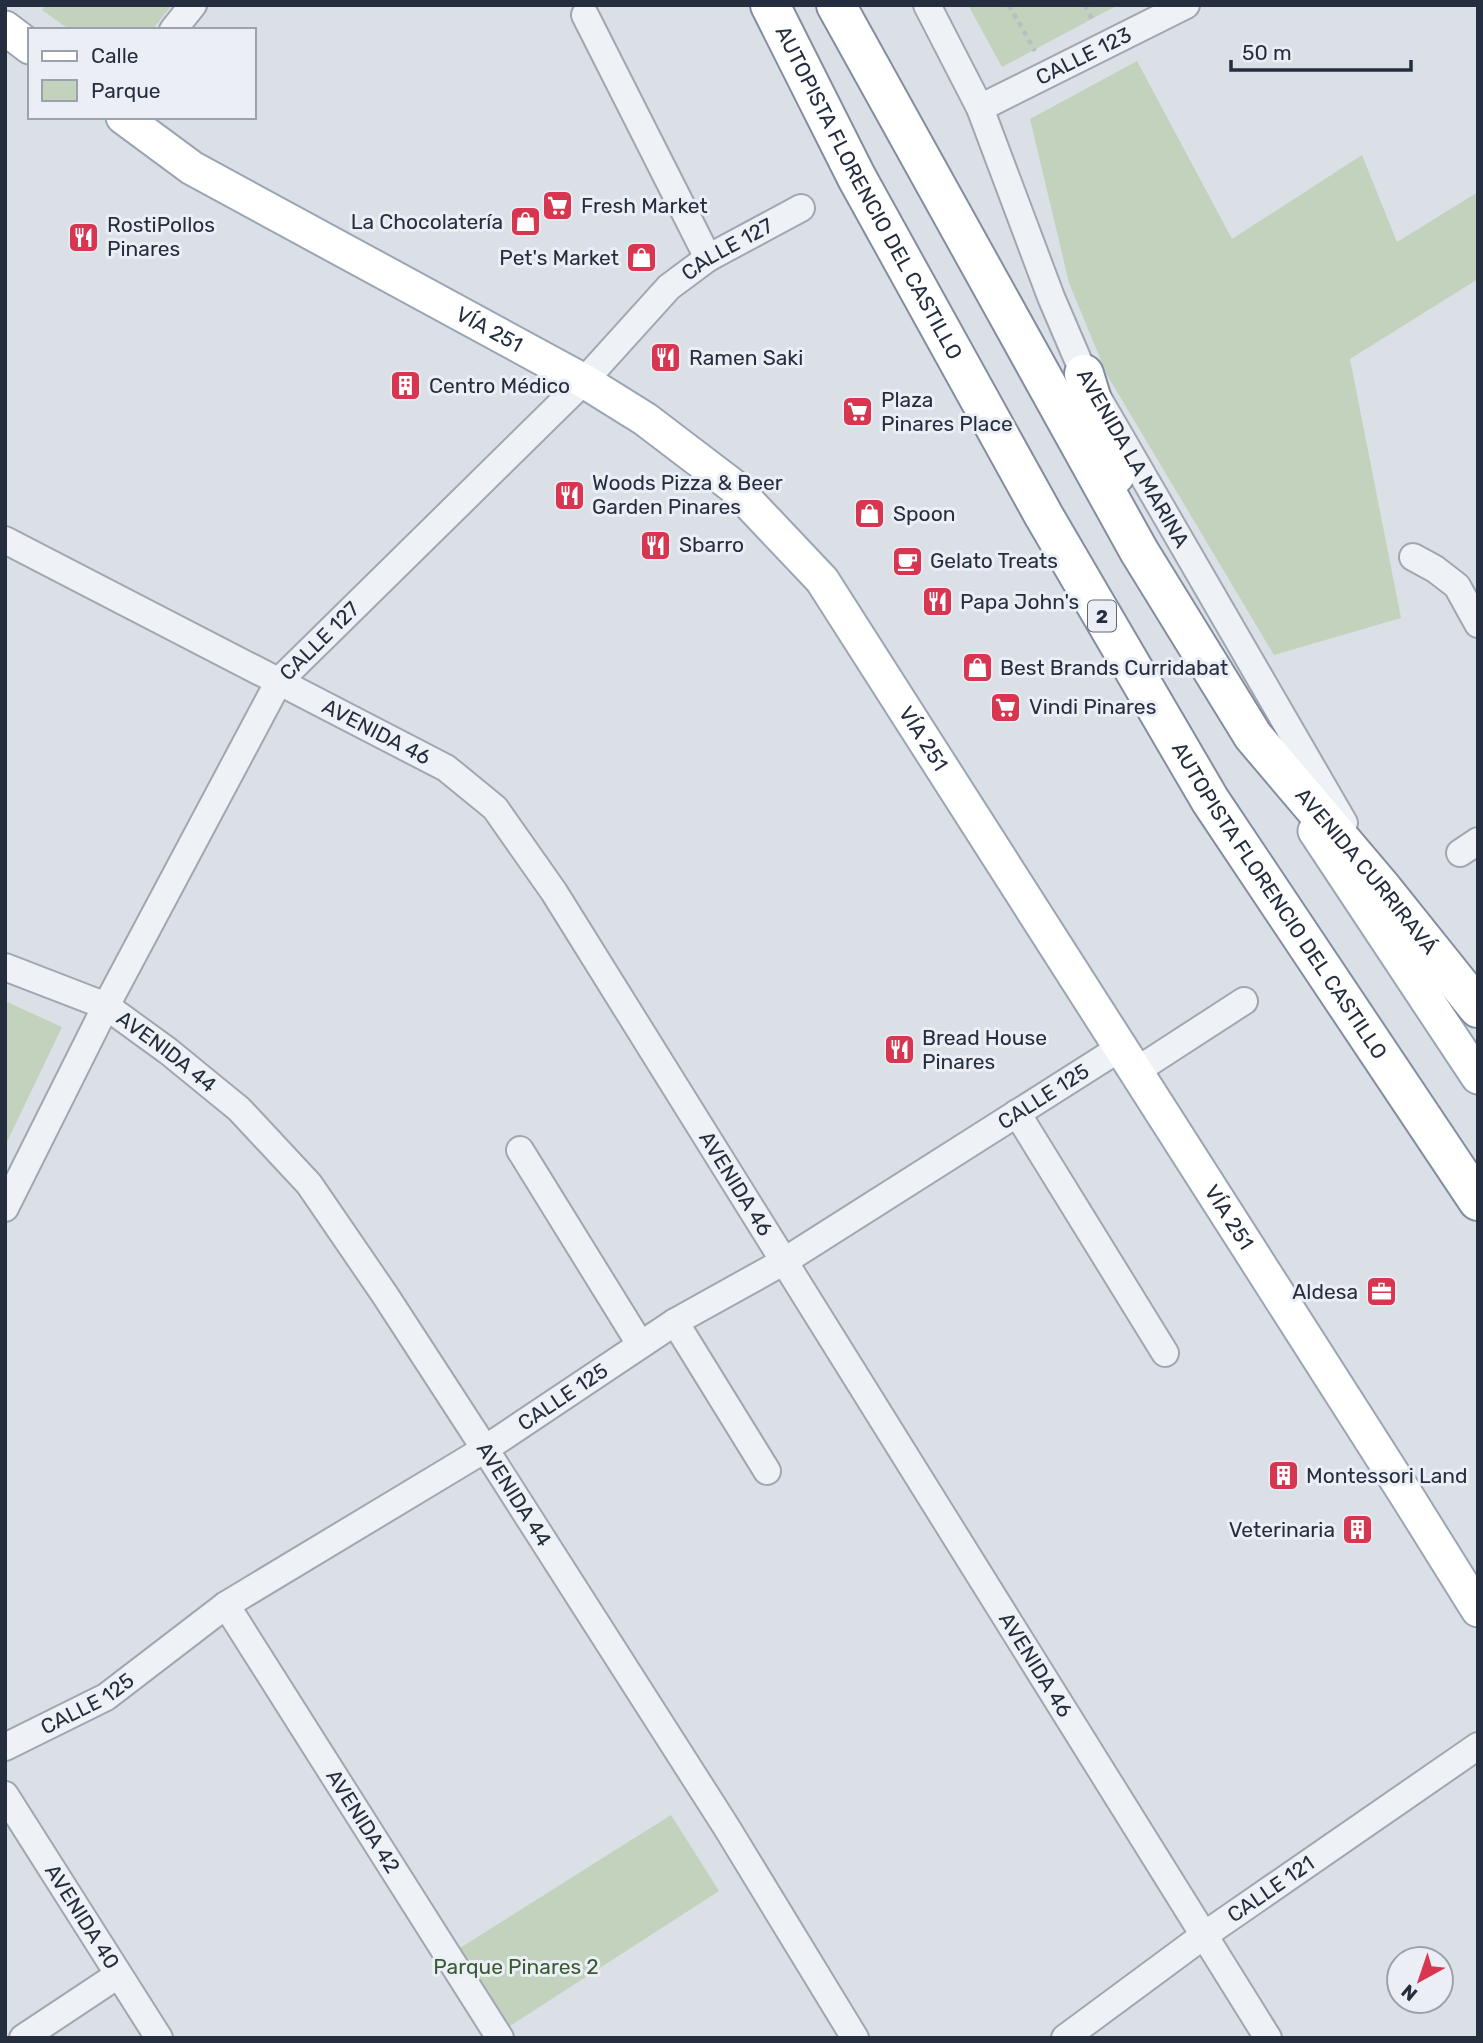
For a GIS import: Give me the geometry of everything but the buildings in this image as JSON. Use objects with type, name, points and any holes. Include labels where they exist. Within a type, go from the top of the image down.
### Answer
[{"type":"highway","name":"AUTOPISTA FLORENCIO DEL CASTILLO","points":[[770,5],[857,178],[1017,468],[1210,800],[1478,1201]]},
{"type":"highway","points":[[836,5],[1139,551],[1253,736]]},
{"type":"highway","points":[[1084,374],[1139,551]]},
{"type":"highway","name":"AVENIDA CURRIRAVÁ","points":[[1253,736],[1382,888],[1478,1008]]},
{"type":"main road","points":[[5,28],[28,45]]},
{"type":"main road","name":"VÍA 251","points":[[126,119],[192,168],[584,381],[645,419],[733,486],[822,580],[1478,1610]]},
{"type":"main road","points":[[1253,736],[1478,1077]]},
{"type":"street","points":[[175,28],[193,5]]},
{"type":"street","name":"AVENIDA LA MARINA","points":[[927,5],[980,108],[1051,297],[1084,374],[1382,888]]},
{"type":"street","name":"CALLE 123","points":[[980,108],[1186,5]]},
{"type":"street","points":[[585,15],[708,258]]},
{"type":"street","name":"CALLE 127","points":[[5,1208],[106,1006],[279,681],[584,381],[669,287],[708,258],[801,208]]},
{"type":"street","name":"AVENIDA 46","points":[[5,540],[446,768],[495,808],[554,892],[1268,2038]]},
{"type":"street","points":[[1413,557],[1457,586],[1478,624]]},
{"type":"street","name":"AVENIDA 44","points":[[5,967],[106,1006],[169,1051],[239,1109],[309,1184],[386,1295],[720,1816],[855,2038]]},
{"type":"street","name":"CALLE 125","points":[[5,1747],[106,1697],[226,1605],[485,1450],[640,1344],[783,1262],[1017,1113],[1244,1001]]},
{"type":"street","points":[[1017,1113],[1165,1353]]},
{"type":"street","points":[[520,1150],[640,1344]]},
{"type":"street","points":[[675,1322],[768,1471]]},
{"type":"street","name":"AVENIDA 42","points":[[226,1605],[500,2038]]},
{"type":"street","name":"CALLE 121","points":[[1065,2038],[1203,1936],[1478,1746]]},
{"type":"street","name":"AVENIDA 40","points":[[5,1795],[159,2038]]},
{"type":"street","points":[[23,2038],[118,1975]]},
{"type":"path","points":[[1009,5],[1035,51]]},
{"type":"path","points":[[1085,5],[1092,19]]},
{"type":"green space","points":[[46,5],[172,5],[154,28],[67,28],[42,10]]},
{"type":"green space","points":[[968,5],[1118,5],[1002,67]]},
{"type":"green space","points":[[1137,61],[1232,239],[1362,155],[1397,242],[1478,192],[1478,279],[1350,359],[1401,618],[1274,655],[1107,375],[1069,283],[1030,119]]},
{"type":"green space","points":[[5,1001],[62,1027],[5,1146]]},
{"type":"green space","name":"Parque Pinares 2","points":[[671,1815],[719,1891],[499,2033],[449,1955]]},
{"type":"place","name":"Fresh Market","points":[[558,206]]},
{"type":"place","name":"La Chocolatería","points":[[526,222]]},
{"type":"place","name":"RostiPollos Pinares","points":[[84,237]]},
{"type":"place","name":"Pet's Market","points":[[642,258]]},
{"type":"place","name":"Ramen Saki","points":[[666,358]]},
{"type":"place","name":"Centro Médico","points":[[406,386]]},
{"type":"place","name":"Plaza Pinares Place","points":[[858,412]]},
{"type":"place","name":"Woods Pizza & Beer Garden Pinares","points":[[569,495]]},
{"type":"place","name":"Spoon","points":[[870,514]]},
{"type":"place","name":"Sbarro","points":[[656,545]]},
{"type":"place","name":"Gelato Treats","points":[[907,561]]},
{"type":"place","name":"Papa John's","points":[[937,602]]},
{"type":"place","name":"Best Brands Curridabat","points":[[977,668]]},
{"type":"place","name":"Vindi Pinares","points":[[1006,707]]},
{"type":"place","name":"Bread House Pinares","points":[[899,1050]]},
{"type":"place","name":"Aldesa","points":[[1381,1292]]},
{"type":"place","name":"Montessori Land","points":[[1283,1476]]},
{"type":"place","name":"Veterinaria","points":[[1358,1530]]}]
